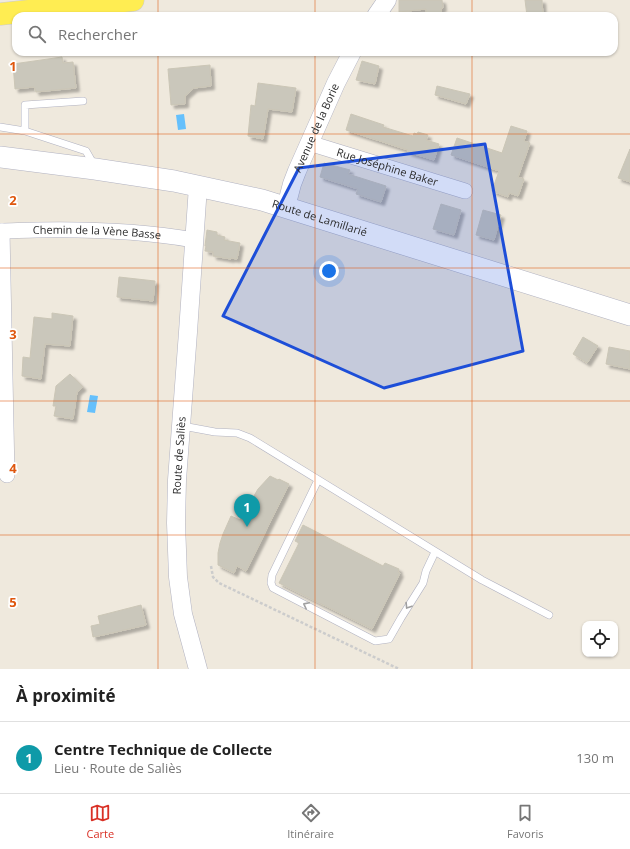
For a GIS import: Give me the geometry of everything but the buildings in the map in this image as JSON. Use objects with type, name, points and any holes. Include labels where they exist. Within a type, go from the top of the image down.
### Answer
[{"type":"main road","points":[[19,12],[133,0]]},
{"type":"main road","points":[[0,14],[12,13]]},
{"type":"main road","name":"Route de Lamillarié","points":[[0,157],[96,169],[174,181],[262,200],[630,315]]},
{"type":"street","points":[[379,12],[387,0]]},
{"type":"street","name":"Avenue de la Borie","points":[[286,207],[292,184],[336,83],[350,56]]},
{"type":"street","name":"Rue Joséphine Baker","points":[[310,143],[465,191]]},
{"type":"street","name":"Route de Saliès","points":[[198,186],[176,509],[178,577],[183,614],[198,669]]},
{"type":"street","name":"Chemin de la Vène Basse","points":[[1,232],[36,230],[119,231],[168,235],[194,240]]},
{"type":"street","points":[[1,232],[7,475]]},
{"type":"lane","points":[[25,131],[25,105],[83,101]]},
{"type":"lane","points":[[0,126],[25,131],[86,151],[96,169]]},
{"type":"lane","points":[[181,427],[215,432],[237,433],[250,438],[482,580],[549,615]]},
{"type":"lane","points":[[318,480],[272,575],[271,583],[273,588],[375,641],[389,639],[423,583],[426,571],[435,552]]},
{"type":"path","points":[[211,566],[213,576],[219,583],[399,669]]},
{"type":"highlighted area","points":[[485,144],[523,351],[384,388],[223,316],[299,168]]},
{"type":"water","points":[[184,114],[186,129],[178,130],[176,115]]},
{"type":"water","points":[[90,395],[98,396],[95,413],[87,412]]},
{"type":"place","name":"Centre Technique de Collecte","points":[[247,527]]}]
